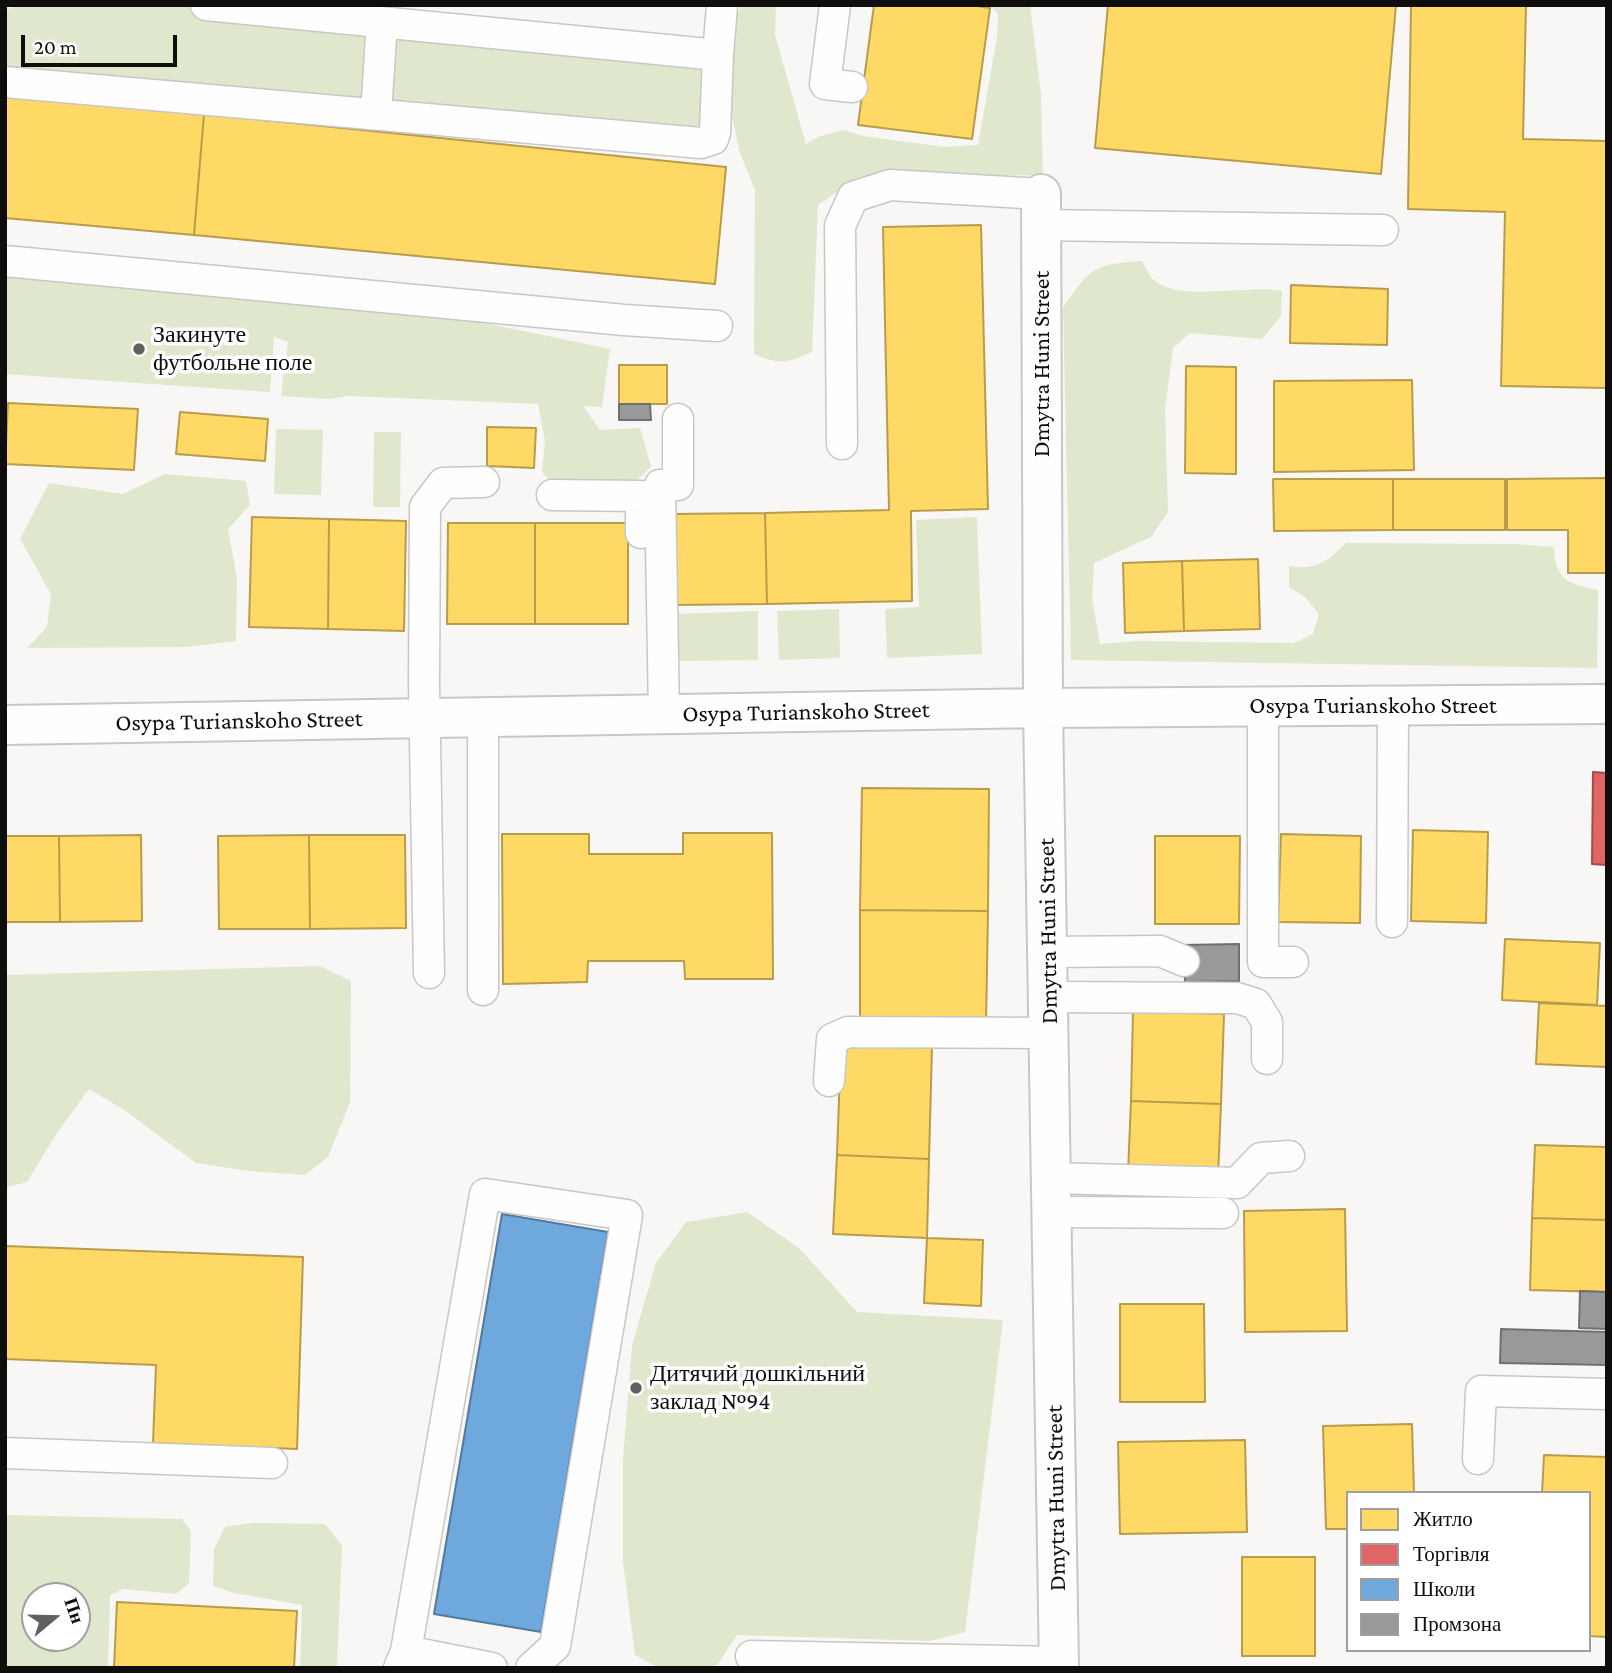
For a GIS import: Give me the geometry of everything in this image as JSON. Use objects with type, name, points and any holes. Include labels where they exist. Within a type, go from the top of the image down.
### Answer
[{"type":"street","name":"Dmytra Huni Street","points":[[1041,209],[1043,708],[1059,1665]]},
{"type":"street","name":"Osypa Turianskoho Street","points":[[5,725],[1043,708],[1607,704]]},
{"type":"lane","points":[[206,5],[718,55]]},
{"type":"lane","points":[[5,82],[707,142],[713,139],[716,127],[722,5]]},
{"type":"lane","points":[[835,5],[825,84],[852,87]]},
{"type":"lane","points":[[376,113],[382,22]]},
{"type":"lane","points":[[842,444],[839,226],[853,197],[890,185],[1041,209],[1383,230]]},
{"type":"lane","points":[[5,261],[556,314],[718,326]]},
{"type":"lane","points":[[654,715],[660,485],[678,485],[678,419]]},
{"type":"lane","points":[[429,973],[425,507],[443,482],[484,482]]},
{"type":"lane","points":[[552,495],[641,496],[654,715]]},
{"type":"lane","points":[[1392,922],[1393,706]]},
{"type":"lane","points":[[1263,707],[1263,961],[1293,962]]},
{"type":"lane","points":[[483,717],[483,990]]},
{"type":"lane","points":[[1048,952],[1160,951],[1184,961]]},
{"type":"lane","points":[[829,1081],[831,1039],[848,1032],[1237,998],[1256,1004],[1267,1023],[1267,1059]]},
{"type":"lane","points":[[1052,1195],[1237,1183],[1261,1158],[1289,1156]]},
{"type":"lane","points":[[492,1668],[402,1660],[485,1194],[627,1215],[555,1646],[531,1668]]},
{"type":"lane","points":[[1052,1195],[1223,1213]]},
{"type":"lane","points":[[1478,1459],[1481,1391],[1607,1394]]},
{"type":"lane","points":[[5,1453],[272,1463]]},
{"type":"lane","points":[[751,1656],[1059,1665]]},
{"type":"green space","points":[[17,5],[304,5],[718,55],[715,133],[5,78],[5,11]]},
{"type":"green space","points":[[741,5],[776,5],[775,35],[806,144],[820,136],[843,130],[863,136],[944,147],[978,145],[997,37],[998,14],[989,5],[1030,5],[1041,95],[1043,175],[870,178],[840,190],[818,205],[812,352],[783,361],[754,354],[755,190],[740,153],[727,94],[732,30]]},
{"type":"green space","points":[[1142,261],[1154,280],[1166,287],[1180,290],[1282,291],[1281,316],[1262,339],[1190,333],[1173,348],[1165,409],[1168,512],[1151,537],[1094,563],[1092,599],[1100,644],[1139,641],[1294,643],[1313,634],[1319,614],[1305,597],[1289,587],[1289,566],[1314,566],[1333,555],[1346,543],[1514,544],[1554,547],[1557,567],[1566,579],[1579,586],[1598,590],[1597,668],[1071,660],[1063,307],[1095,270],[1112,264]]},
{"type":"green space","points":[[5,274],[350,295],[610,349],[602,407],[583,406],[600,430],[640,428],[651,467],[627,489],[554,486],[542,472],[545,441],[538,404],[281,396],[288,342],[274,337],[270,392],[5,374]]},
{"type":"green space","points":[[276,429],[323,430],[321,495],[274,494]]},
{"type":"green space","points":[[374,432],[401,432],[400,507],[373,507]]},
{"type":"green space","points":[[165,474],[246,481],[250,505],[228,529],[237,578],[236,641],[187,647],[27,648],[47,627],[51,594],[20,539],[49,483],[123,494]]},
{"type":"green space","points":[[977,517],[982,654],[887,658],[885,609],[919,607],[916,520]]},
{"type":"green space","points":[[839,609],[840,658],[779,660],[777,611]]},
{"type":"green space","points":[[758,611],[758,660],[677,661],[676,614]]},
{"type":"green space","points":[[320,966],[351,981],[350,1102],[328,1157],[305,1175],[249,1171],[196,1163],[127,1112],[89,1089],[57,1133],[27,1182],[5,1188],[5,975]]},
{"type":"green space","points":[[747,1212],[799,1248],[857,1312],[1003,1320],[965,1632],[930,1641],[737,1635],[717,1665],[705,1668],[659,1668],[635,1655],[623,1561],[623,1459],[632,1345],[656,1263],[686,1222]]},
{"type":"green space","points":[[5,1515],[182,1519],[191,1531],[189,1583],[176,1594],[123,1589],[110,1595],[108,1668],[5,1668]]},
{"type":"green space","points":[[252,1523],[325,1524],[342,1545],[337,1668],[300,1668],[302,1605],[234,1593],[213,1586],[214,1549],[225,1527]]},
{"type":"building: Житло","points":[[874,5],[970,5],[990,8],[972,139],[858,125]]},
{"type":"building: Житло","points":[[1108,5],[1396,5],[1381,174],[1095,148]]},
{"type":"building: Житло","points":[[1411,5],[1526,5],[1523,139],[1607,141],[1607,388],[1501,386],[1505,212],[1408,209]]},
{"type":"building: Житло","points":[[5,97],[204,114],[194,235],[5,218]]},
{"type":"building: Житло","points":[[204,114],[726,167],[715,284],[194,235]]},
{"type":"building: Житло","points":[[981,225],[988,509],[911,511],[912,601],[767,604],[765,513],[889,510],[883,227]]},
{"type":"building: Житло","points":[[1291,285],[1388,289],[1387,345],[1290,343]]},
{"type":"building: Житло","points":[[619,365],[667,365],[667,404],[619,404]]},
{"type":"building: Житло","points":[[1186,366],[1236,367],[1236,474],[1185,473]]},
{"type":"building: Житло","points":[[1412,380],[1414,470],[1274,472],[1274,381]]},
{"type":"building: Житло","points":[[8,403],[138,409],[134,470],[5,464]]},
{"type":"building: Житло","points":[[180,412],[268,419],[265,461],[176,454]]},
{"type":"building: Житло","points":[[487,427],[536,428],[534,468],[487,466]]},
{"type":"building: Житло","points":[[1607,478],[1607,573],[1568,573],[1568,530],[1507,530],[1507,479]]},
{"type":"building: Житло","points":[[1273,479],[1393,479],[1393,530],[1274,531]]},
{"type":"building: Житло","points":[[1393,479],[1505,479],[1505,530],[1393,530]]},
{"type":"building: Житло","points":[[765,513],[767,604],[674,605],[672,514]]},
{"type":"building: Житло","points":[[252,517],[329,519],[328,629],[249,627]]},
{"type":"building: Житло","points":[[329,519],[406,521],[404,631],[328,629]]},
{"type":"building: Житло","points":[[448,523],[535,523],[535,624],[447,624]]},
{"type":"building: Житло","points":[[535,523],[628,523],[628,624],[535,624]]},
{"type":"building: Житло","points":[[1258,559],[1260,629],[1184,631],[1182,561]]},
{"type":"building: Житло","points":[[1182,561],[1184,631],[1125,633],[1123,563]]},
{"type":"building: Житло","points":[[862,788],[989,789],[988,911],[860,910]]},
{"type":"building: Житло","points":[[1413,830],[1488,832],[1486,923],[1411,921]]},
{"type":"building: Житло","points":[[683,833],[772,833],[773,979],[685,979],[684,961],[588,961],[587,982],[503,984],[502,834],[589,834],[589,854],[683,854]]},
{"type":"building: Житло","points":[[1281,834],[1361,836],[1360,923],[1278,922]]},
{"type":"building: Житло","points":[[141,835],[142,921],[60,922],[59,836]]},
{"type":"building: Житло","points":[[309,835],[310,929],[219,929],[218,836]]},
{"type":"building: Житло","points":[[309,835],[405,835],[406,928],[310,929]]},
{"type":"building: Житло","points":[[5,836],[59,836],[60,922],[5,922]]},
{"type":"building: Житло","points":[[1155,836],[1240,836],[1239,924],[1155,924]]},
{"type":"building: Житло","points":[[860,910],[988,911],[986,1024],[860,1022]]},
{"type":"building: Житло","points":[[1505,939],[1600,943],[1597,1005],[1502,1000]]},
{"type":"building: Житло","points":[[1539,1003],[1607,1006],[1607,1067],[1536,1064]]},
{"type":"building: Житло","points":[[1133,1011],[1224,1014],[1221,1104],[1131,1101]]},
{"type":"building: Житло","points":[[841,1043],[932,1047],[929,1159],[837,1155]]},
{"type":"building: Житло","points":[[1131,1101],[1221,1104],[1218,1177],[1128,1173]]},
{"type":"building: Житло","points":[[1535,1145],[1607,1147],[1607,1220],[1532,1218]]},
{"type":"building: Житло","points":[[837,1155],[929,1159],[927,1238],[833,1234]]},
{"type":"building: Житло","points":[[1345,1209],[1347,1331],[1245,1332],[1244,1211]]},
{"type":"building: Житло","points":[[1532,1218],[1607,1220],[1607,1292],[1530,1290]]},
{"type":"building: Житло","points":[[927,1238],[983,1240],[981,1306],[924,1303]]},
{"type":"building: Житло","points":[[5,1246],[303,1257],[297,1449],[153,1443],[156,1365],[5,1359]]},
{"type":"building: Житло","points":[[1120,1304],[1204,1304],[1205,1402],[1120,1402]]},
{"type":"building: Житло","points":[[1412,1424],[1414,1491],[1346,1491],[1346,1529],[1326,1529],[1323,1426]]},
{"type":"building: Житло","points":[[1245,1440],[1247,1532],[1120,1534],[1118,1442]]},
{"type":"building: Житло","points":[[1544,1455],[1607,1457],[1607,1637],[1591,1636],[1591,1491],[1542,1491]]},
{"type":"building: Житло","points":[[1242,1557],[1315,1557],[1315,1656],[1242,1656]]},
{"type":"building: Житло","points":[[117,1602],[297,1611],[294,1668],[114,1668]]},
{"type":"building: Торгівля","points":[[1593,772],[1607,773],[1607,865],[1592,864]]},
{"type":"building: Школи","points":[[502,1214],[608,1232],[541,1632],[434,1614]]},
{"type":"building: Промзона","points":[[619,404],[650,404],[651,420],[619,420]]},
{"type":"building: Промзона","points":[[1239,944],[1239,981],[1185,982],[1184,945]]},
{"type":"building: Промзона","points":[[1580,1291],[1607,1292],[1607,1329],[1579,1328]]},
{"type":"building: Промзона","points":[[1501,1329],[1607,1332],[1607,1365],[1500,1363]]},
{"type":"place","name":"Закинуте футбольне поле","points":[[139,349]]},
{"type":"place","name":"Дитячий дошкільний заклад №94","points":[[636,1388]]}]
